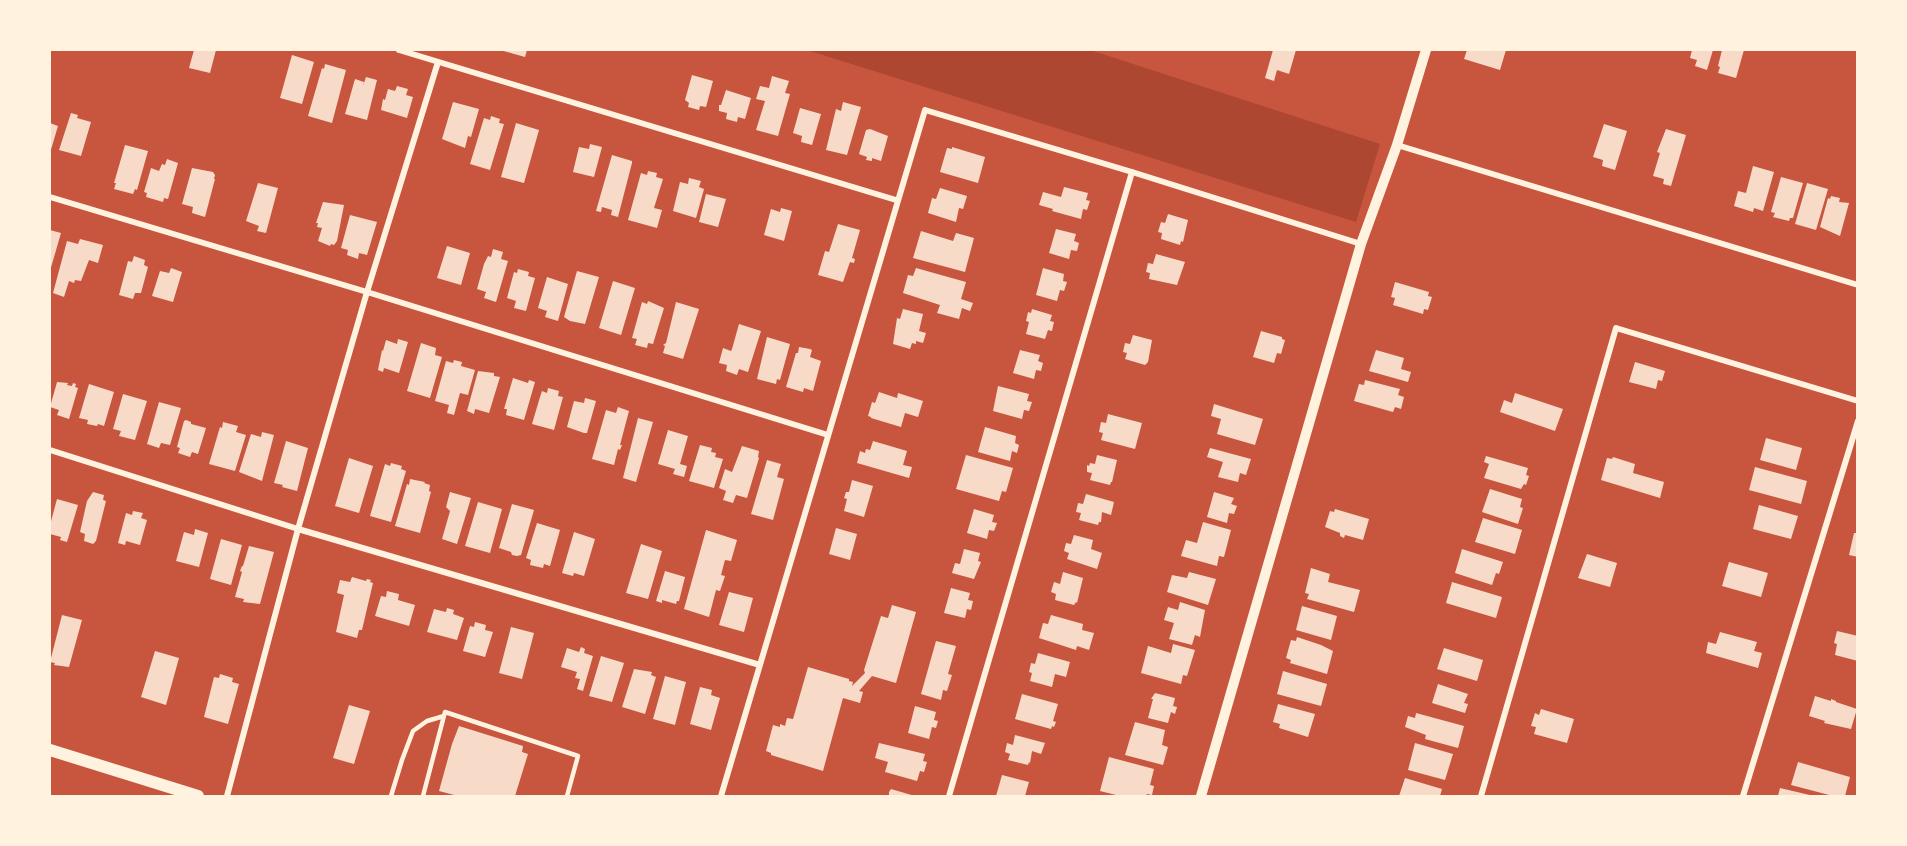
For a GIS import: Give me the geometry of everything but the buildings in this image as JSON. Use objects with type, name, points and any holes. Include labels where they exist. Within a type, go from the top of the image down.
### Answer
[{"type":"main road","points":[[50,750],[198,796]]},
{"type":"street","points":[[399,50],[896,200]]},
{"type":"street","points":[[1201,796],[1361,244],[1397,145],[1426,50]]},
{"type":"street","points":[[227,796],[298,529],[367,292],[438,62]]},
{"type":"street","points":[[721,796],[896,200],[925,110],[1361,244]]},
{"type":"street","points":[[1397,145],[1857,285]]},
{"type":"street","points":[[950,796],[1132,172]]},
{"type":"street","points":[[50,197],[367,292],[828,435]]},
{"type":"street","points":[[1481,796],[1616,328],[1857,402]]},
{"type":"street","points":[[1743,796],[1857,421]]},
{"type":"street","points":[[50,450],[298,529],[760,665]]},
{"type":"lane","points":[[423,796],[445,712],[578,756],[567,796]]},
{"type":"lane","points":[[391,796],[413,731],[427,721],[444,716]]},
{"type":"shaded area","points":[[807,50],[1090,50],[1380,144],[1356,222]]}]
